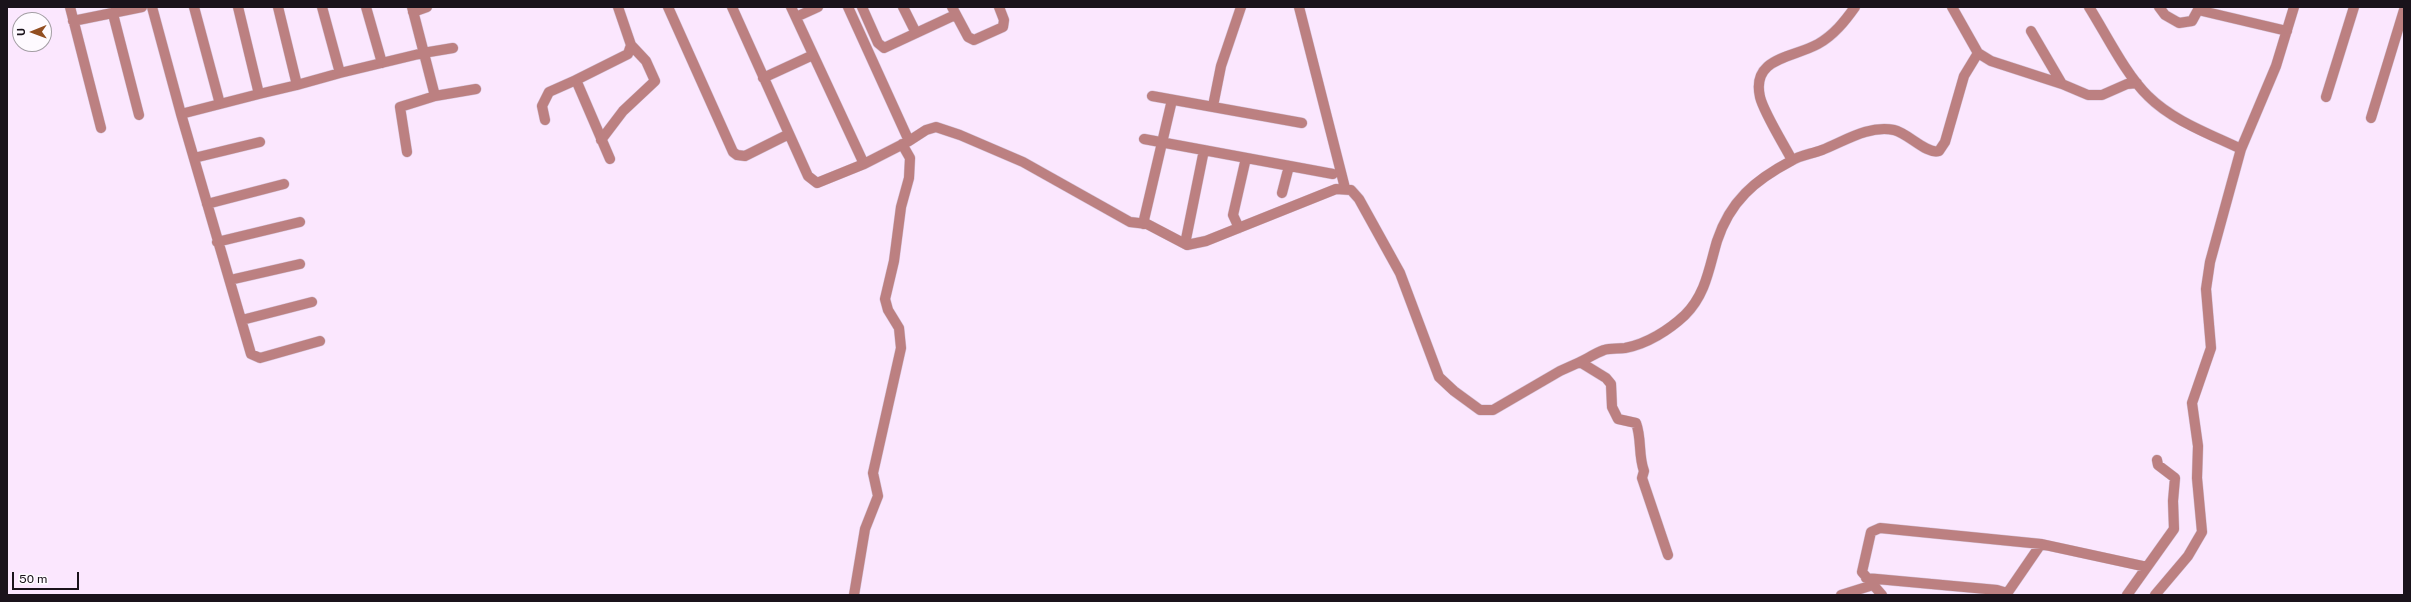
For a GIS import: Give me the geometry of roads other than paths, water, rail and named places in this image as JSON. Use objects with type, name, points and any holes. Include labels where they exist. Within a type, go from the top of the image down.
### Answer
[{"type":"street","points":[[70,7],[101,128]]},
{"type":"street","points":[[73,21],[142,7]]},
{"type":"street","points":[[152,7],[217,242],[230,280],[251,354],[260,358],[320,341]]},
{"type":"street","points":[[194,7],[220,104]]},
{"type":"street","points":[[238,7],[259,94]]},
{"type":"street","points":[[278,7],[297,85]]},
{"type":"street","points":[[322,7],[340,73]]},
{"type":"street","points":[[366,7],[382,63]]},
{"type":"street","points":[[427,7],[412,10],[435,96]]},
{"type":"street","points":[[601,140],[622,111],[655,81],[646,61],[631,44],[618,7]]},
{"type":"street","points":[[668,7],[733,152],[737,156],[745,156],[789,134]]},
{"type":"street","points":[[732,7],[808,176],[813,182],[822,182],[864,164],[926,130],[940,127],[1023,162],[1130,222],[1155,227],[1185,244],[1206,241],[1336,189],[1346,188],[1350,190],[1359,199],[1400,272],[1439,377],[1454,391],[1480,410],[1493,410],[1560,371],[1606,349],[1625,348],[1645,343],[1685,315],[1701,296],[1718,239],[1731,210],[1750,186],[1792,160],[1823,150],[1853,135],[1880,130],[1894,130],[1909,136],[1924,148],[1937,152],[1944,142],[1964,76],[1978,53]]},
{"type":"street","points":[[792,7],[864,164]]},
{"type":"street","points":[[796,17],[818,7]]},
{"type":"street","points":[[848,7],[906,142],[910,167],[900,207],[894,262],[885,299],[888,310],[899,328],[901,348],[873,473],[878,496],[866,528],[854,595]]},
{"type":"street","points":[[862,7],[878,43],[882,47],[888,47],[916,33],[953,11],[968,37],[974,40],[1003,27],[1004,20],[999,7]]},
{"type":"street","points":[[903,7],[916,33]]},
{"type":"street","points":[[1213,106],[1221,66],[1241,7]]},
{"type":"street","points":[[1299,7],[1346,188]]},
{"type":"street","points":[[1792,160],[1760,98],[1760,74],[1767,66],[1818,44],[1833,34],[1855,7]]},
{"type":"street","points":[[1952,7],[1978,53],[1991,61],[2096,96],[2113,91],[2127,84],[2137,83]]},
{"type":"street","points":[[2089,7],[2137,83],[2148,96],[2174,116],[2241,149]]},
{"type":"street","points":[[2159,7],[2165,15],[2179,23],[2192,21],[2197,9],[2287,31]]},
{"type":"street","points":[[2155,595],[2188,556],[2202,532],[2197,478],[2198,446],[2192,403],[2211,348],[2206,289],[2210,262],[2241,149],[2276,66],[2294,7]]},
{"type":"street","points":[[2326,97],[2354,7]]},
{"type":"street","points":[[2371,118],[2404,10]]},
{"type":"street","points":[[113,14],[139,115]]},
{"type":"street","points":[[2031,31],[2062,84]]},
{"type":"street","points":[[545,120],[542,106],[549,92],[628,54],[631,44]]},
{"type":"street","points":[[181,114],[340,73],[423,53],[452,48]]},
{"type":"street","points":[[763,78],[813,55]]},
{"type":"street","points":[[576,80],[610,159]]},
{"type":"street","points":[[407,152],[400,107],[435,96],[476,89]]},
{"type":"street","points":[[1152,96],[1302,123]]},
{"type":"street","points":[[1144,224],[1172,100]]},
{"type":"street","points":[[1144,139],[1333,174]]},
{"type":"street","points":[[194,158],[260,142]]},
{"type":"street","points":[[1185,244],[1204,150]]},
{"type":"street","points":[[1239,228],[1233,215],[1246,158]]},
{"type":"street","points":[[1282,193],[1289,166]]},
{"type":"street","points":[[207,204],[284,184]]},
{"type":"street","points":[[217,242],[300,222]]},
{"type":"street","points":[[230,280],[300,264]]},
{"type":"street","points":[[242,320],[312,302]]},
{"type":"street","points":[[1580,362],[1606,378],[1611,384],[1612,408],[1618,419],[1636,423],[1639,441],[1639,459],[1644,471],[1642,478],[1668,556]]},
{"type":"street","points":[[2127,595],[2174,529],[2175,524],[2172,501],[2175,478],[2158,465],[2157,460]]},
{"type":"street","points":[[1882,595],[1862,572],[1871,532],[1880,528],[2041,544],[2147,566]]},
{"type":"street","points":[[1841,595],[1870,582],[1998,590],[2006,594],[2041,544]]}]
